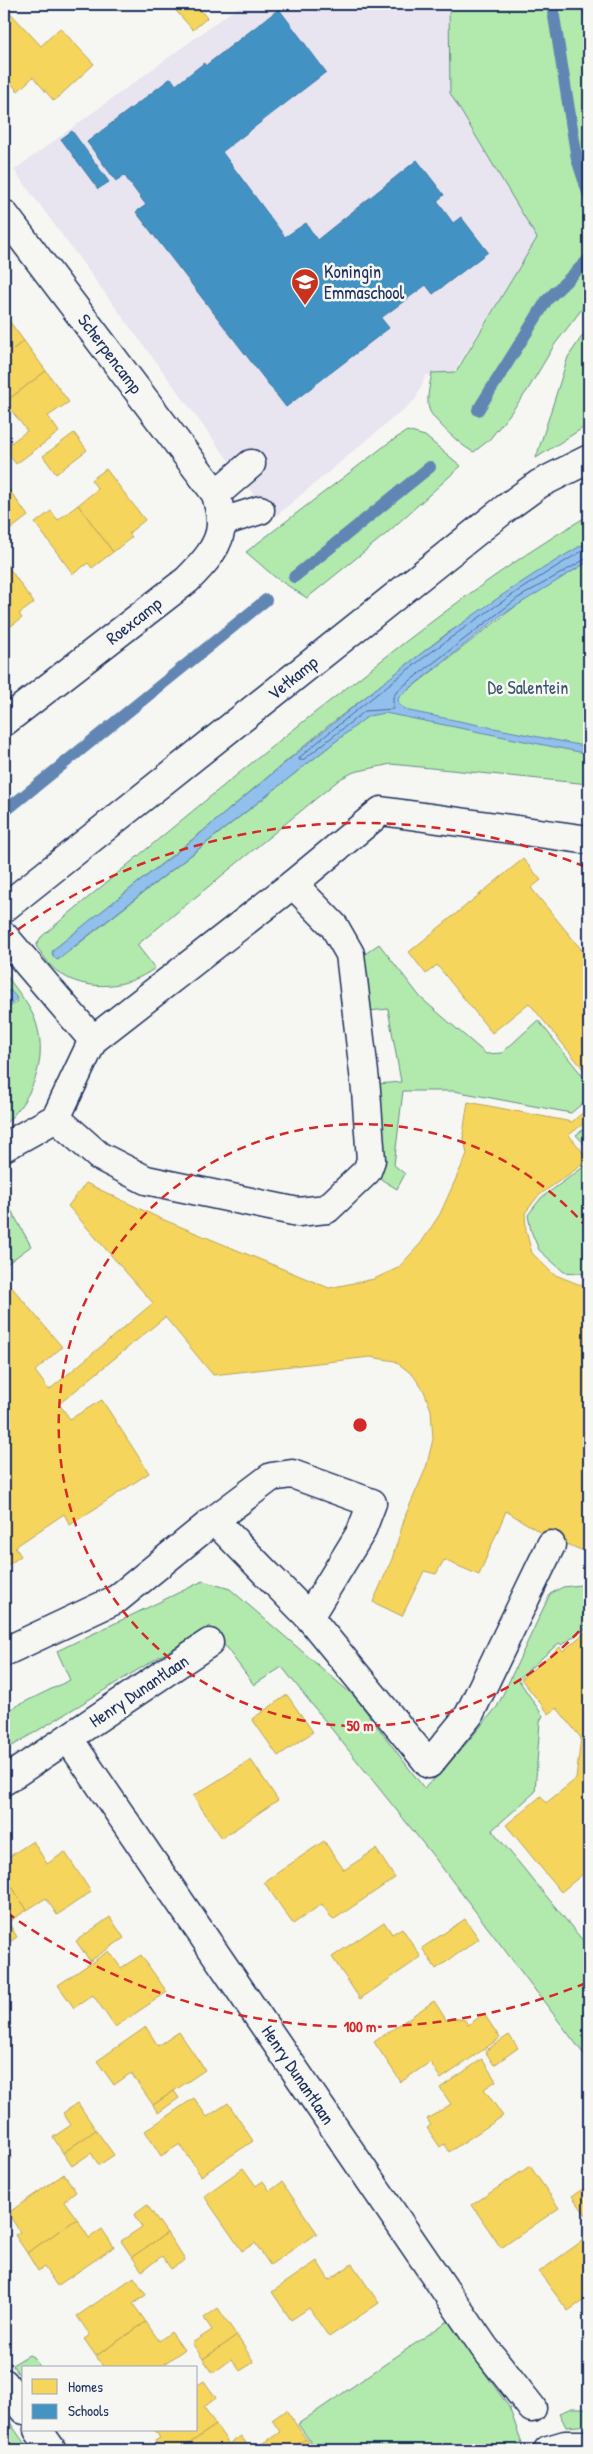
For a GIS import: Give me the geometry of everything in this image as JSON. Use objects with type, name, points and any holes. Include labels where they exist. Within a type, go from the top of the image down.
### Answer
[{"type":"street","name":"Scherpencamp","points":[[4,214],[216,494]]},
{"type":"street","name":"Vetkamp","points":[[4,908],[506,508],[539,484],[589,459]]},
{"type":"street","points":[[216,494],[251,464]]},
{"type":"street","name":"Roexcamp","points":[[4,722],[188,580],[210,555],[218,540],[222,522],[216,494]]},
{"type":"street","points":[[222,522],[260,510]]},
{"type":"street","points":[[4,1147],[56,1118],[93,1040],[293,884],[381,811],[589,840]]},
{"type":"street","points":[[56,1118],[99,1156],[146,1180],[298,1212],[327,1209],[367,1171],[371,1160],[366,1090],[350,954],[334,926],[293,884]]},
{"type":"street","points":[[4,936],[93,1040]]},
{"type":"street","points":[[4,1652],[117,1599],[214,1520],[271,1477],[292,1474],[372,1503],[361,1532],[309,1617]]},
{"type":"street","points":[[214,1520],[309,1617],[429,1764],[468,1715],[550,1544]]},
{"type":"street","name":"Henry Dunantlaan","points":[[4,1781],[209,1643]]},
{"type":"street","name":"Henry Dunantlaan","points":[[68,1738],[484,2347],[532,2408]]},
{"type":"street","points":[[4,2383],[22,2407]]},
{"type":"street","points":[[39,2432],[52,2450]]},
{"type":"street","points":[[548,2450],[565,2445],[589,2445]]},
{"type":"shaded area","name":"Koningin Emmaschool","points":[[242,4],[447,4],[454,90],[537,238],[451,377],[426,375],[416,399],[272,519],[14,170]]},
{"type":"green space","points":[[449,4],[582,4],[589,45],[589,300],[555,344],[527,391],[509,415],[489,440],[474,452],[469,450],[441,426],[431,413],[428,400],[432,373],[456,372],[537,238],[450,93]]},
{"type":"green space","points":[[589,326],[589,424],[536,458],[568,357]]},
{"type":"green space","points":[[407,431],[425,436],[461,466],[386,534],[307,598],[276,578],[246,552],[387,444]]},
{"type":"green space","name":"De Salentein","points":[[589,515],[589,541],[538,572],[445,635],[328,726],[213,823],[53,950],[52,954],[58,960],[368,716],[373,715],[398,698],[521,602],[589,561],[589,784],[391,764],[354,772],[340,779],[137,945],[155,968],[130,981],[102,986],[74,981],[50,965],[36,946],[41,937],[232,779],[407,641],[466,596],[526,554]]},
{"type":"green space","points":[[379,944],[421,998],[486,1054],[502,1053],[538,1020],[589,1084],[589,1098],[571,1113],[454,1091],[403,1091],[394,1165],[405,1174],[397,1189],[374,1175],[377,1084],[401,1082],[388,1009],[369,1011],[362,956]]},
{"type":"green space","points":[[4,972],[34,1017],[39,1032],[40,1046],[39,1061],[31,1089],[15,1114],[4,1125],[4,1012],[17,1001],[7,991],[4,993]]},
{"type":"green space","points":[[589,1125],[589,1149],[576,1135]]},
{"type":"green space","points":[[589,1163],[589,1274],[564,1272],[539,1250],[531,1231],[528,1215],[541,1198]]},
{"type":"green space","points":[[11,1210],[31,1246],[4,1266],[4,1214]]},
{"type":"green space","points":[[203,1581],[230,1589],[355,1697],[424,1788],[441,1773],[497,1707],[550,1594],[563,1587],[589,1584],[589,1626],[562,1645],[559,1643],[518,1679],[543,1716],[540,1721],[535,1792],[492,1830],[589,1948],[589,2061],[434,1857],[282,1667],[254,1685],[210,1626],[4,1751],[4,1712],[70,1680],[57,1651]]},
{"type":"green space","points":[[448,2321],[509,2407],[522,2443],[511,2450],[316,2450],[298,2424]]},
{"type":"green space","points":[[29,2355],[33,2357],[40,2366],[22,2366],[22,2378],[12,2365]]},
{"type":"green space","points":[[572,2408],[589,2408],[589,2425],[566,2427],[559,2413]]},
{"type":"green space","points":[[4,2414],[29,2450],[15,2450],[4,2433]]},
{"type":"water","points":[[589,541],[589,561],[500,616],[398,698],[399,705],[409,711],[589,747],[589,754],[385,713],[368,716],[57,960],[53,956],[53,950],[193,839],[395,674],[489,604],[538,571]]},
{"type":"water","points":[[10,990],[17,998],[4,1012],[4,993]]},
{"type":"building: Homes","points":[[170,4],[197,4],[207,18],[193,30]]},
{"type":"building: Homes","points":[[4,6],[41,46],[60,28],[94,64],[54,101],[33,77],[18,91],[4,76]]},
{"type":"building: Homes","points":[[4,314],[24,341],[4,356]]},
{"type":"building: Homes","points":[[24,341],[46,371],[5,402],[4,356]]},
{"type":"building: Homes","points":[[46,371],[69,402],[48,416],[59,432],[16,464],[4,448],[27,431],[5,402]]},
{"type":"building: Homes","points":[[74,433],[87,450],[56,474],[43,456]]},
{"type":"building: Homes","points":[[106,469],[145,520],[129,533],[132,537],[113,552],[78,505],[98,489],[91,480]]},
{"type":"building: Homes","points":[[5,484],[28,516],[11,529],[4,519]]},
{"type":"building: Homes","points":[[78,505],[113,552],[92,568],[88,563],[73,574],[35,523],[51,511],[58,520]]},
{"type":"building: Homes","points":[[4,519],[11,529],[4,534]]},
{"type":"building: Homes","points":[[4,561],[34,603],[19,614],[22,618],[4,631]]},
{"type":"building: Homes","points":[[523,859],[541,880],[531,888],[585,954],[589,951],[589,1076],[529,1003],[492,1033],[437,965],[426,974],[409,952]]},
{"type":"building: Homes","points":[[468,1102],[572,1122],[589,1107],[589,1119],[569,1135],[589,1160],[538,1196],[525,1213],[526,1231],[532,1253],[553,1274],[578,1284],[589,1285],[589,1553],[548,1537],[506,1511],[479,1575],[444,1560],[436,1574],[424,1571],[402,1616],[373,1602],[392,1559],[406,1514],[426,1468],[433,1439],[431,1410],[424,1391],[413,1375],[395,1361],[370,1357],[213,1375],[165,1317],[59,1404],[70,1419],[102,1400],[149,1473],[70,1525],[64,1514],[15,1547],[21,1556],[4,1568],[4,1278],[62,1347],[35,1371],[49,1390],[153,1303],[68,1206],[86,1183],[157,1217],[329,1288],[374,1279],[398,1268],[421,1243],[440,1214],[467,1154],[463,1134]]},
{"type":"building: Homes","points":[[589,1629],[589,1869],[561,1892],[506,1825],[541,1796],[546,1803],[576,1779],[581,1738],[557,1708],[549,1714],[521,1679],[560,1647],[563,1651]]},
{"type":"building: Homes","points":[[287,1695],[313,1732],[278,1756],[252,1719]]},
{"type":"building: Homes","points":[[251,1760],[278,1800],[222,1838],[193,1796]]},
{"type":"building: Homes","points":[[33,1841],[47,1864],[65,1852],[91,1892],[57,1915],[46,1898],[27,1910],[4,1875],[4,1860]]},
{"type":"building: Homes","points":[[324,1841],[344,1870],[376,1849],[395,1878],[333,1920],[322,1904],[293,1924],[264,1882]]},
{"type":"building: Homes","points":[[4,1875],[27,1910],[8,1922],[17,1937],[4,1946]]},
{"type":"building: Homes","points":[[110,1917],[124,1938],[90,1961],[76,1941]]},
{"type":"building: Homes","points":[[465,1919],[479,1939],[436,1969],[422,1948]]},
{"type":"building: Homes","points":[[384,1922],[392,1934],[402,1928],[421,1957],[360,1999],[332,1957]]},
{"type":"building: Homes","points":[[109,1951],[121,1968],[141,1955],[167,1992],[115,2027],[93,1995],[74,2008],[58,1985]]},
{"type":"building: Homes","points":[[434,2001],[447,2021],[451,2018],[465,2020],[468,2025],[484,2014],[500,2038],[441,2079],[430,2062],[401,2082],[374,2042]]},
{"type":"building: Homes","points":[[146,2027],[158,2046],[179,2032],[205,2070],[153,2105],[131,2073],[114,2085],[97,2061]]},
{"type":"building: Homes","points":[[509,2035],[518,2048],[494,2065],[485,2051]]},
{"type":"building: Homes","points":[[482,2059],[496,2081],[484,2089],[503,2116],[449,2152],[444,2144],[440,2147],[427,2128],[431,2125],[427,2119],[451,2104],[440,2088]]},
{"type":"building: Homes","points":[[174,2091],[179,2098],[158,2113],[153,2105]]},
{"type":"building: Homes","points":[[194,2098],[207,2117],[228,2103],[253,2141],[201,2176],[180,2144],[161,2156],[145,2131]]},
{"type":"building: Homes","points":[[78,2103],[96,2130],[63,2153],[53,2137],[71,2125],[63,2113]]},
{"type":"building: Homes","points":[[96,2130],[114,2155],[99,2165],[91,2153],[72,2166],[63,2153]]},
{"type":"building: Homes","points":[[4,2145],[12,2158],[4,2164]]},
{"type":"building: Homes","points":[[530,2166],[559,2208],[501,2248],[472,2205]]},
{"type":"building: Homes","points":[[243,2168],[256,2186],[263,2181],[270,2191],[282,2182],[317,2233],[270,2265],[255,2243],[242,2251],[204,2196]]},
{"type":"building: Homes","points":[[64,2174],[76,2192],[64,2201],[77,2219],[27,2253],[15,2235],[20,2232],[8,2213]]},
{"type":"building: Homes","points":[[589,2185],[589,2213],[586,2215],[572,2196]]},
{"type":"building: Homes","points":[[147,2205],[167,2233],[132,2257],[121,2241],[142,2227],[134,2215]]},
{"type":"building: Homes","points":[[77,2219],[89,2238],[102,2229],[114,2247],[57,2286],[44,2267],[38,2271],[27,2253]]},
{"type":"building: Homes","points":[[167,2233],[185,2260],[171,2269],[162,2256],[142,2271],[132,2257]]},
{"type":"building: Homes","points":[[589,2236],[589,2300],[587,2298],[568,2311],[539,2272]]},
{"type":"building: Homes","points":[[317,2261],[329,2280],[352,2264],[379,2303],[329,2337],[309,2308],[291,2320],[272,2292]]},
{"type":"building: Homes","points":[[134,2277],[146,2295],[133,2304],[146,2322],[96,2356],[84,2339],[90,2335],[77,2316]]},
{"type":"building: Homes","points":[[218,2308],[237,2336],[203,2359],[192,2343],[212,2330],[204,2318]]},
{"type":"building: Homes","points":[[146,2322],[159,2341],[171,2332],[184,2350],[161,2366],[103,2366],[96,2356]]},
{"type":"building: Homes","points":[[237,2336],[254,2362],[240,2371],[232,2359],[213,2373],[203,2359]]},
{"type":"building: Homes","points":[[204,2381],[216,2398],[204,2407],[216,2425],[180,2450],[161,2450],[155,2441],[160,2438],[156,2432],[198,2432],[198,2385]]},
{"type":"building: Homes","points":[[286,2410],[306,2439],[290,2450],[265,2450],[261,2445],[280,2432],[272,2420]]},
{"type":"building: Homes","points":[[216,2425],[229,2444],[241,2436],[251,2450],[180,2450]]},
{"type":"building: Homes","points":[[306,2439],[315,2450],[290,2450]]},
{"type":"building: Schools","points":[[279,9],[326,72],[222,152],[285,237],[306,223],[317,240],[417,160],[444,195],[437,201],[453,223],[461,217],[488,252],[433,294],[426,285],[381,318],[389,328],[286,407],[136,212],[146,205],[124,175],[116,181],[87,142],[171,78],[176,85],[204,63],[205,66]]},
{"type":"building: Schools","points":[[72,131],[109,182],[98,189],[61,139]]},
{"type":"waterway","points":[[552,4],[577,159],[589,196]]},
{"type":"waterway","points":[[478,410],[547,300],[589,259]]},
{"type":"waterway","points":[[294,577],[430,467]]},
{"type":"waterway","points":[[4,812],[266,600]]},
{"type":"place","name":"Koningin Emmaschool","points":[[305,306]]}]
